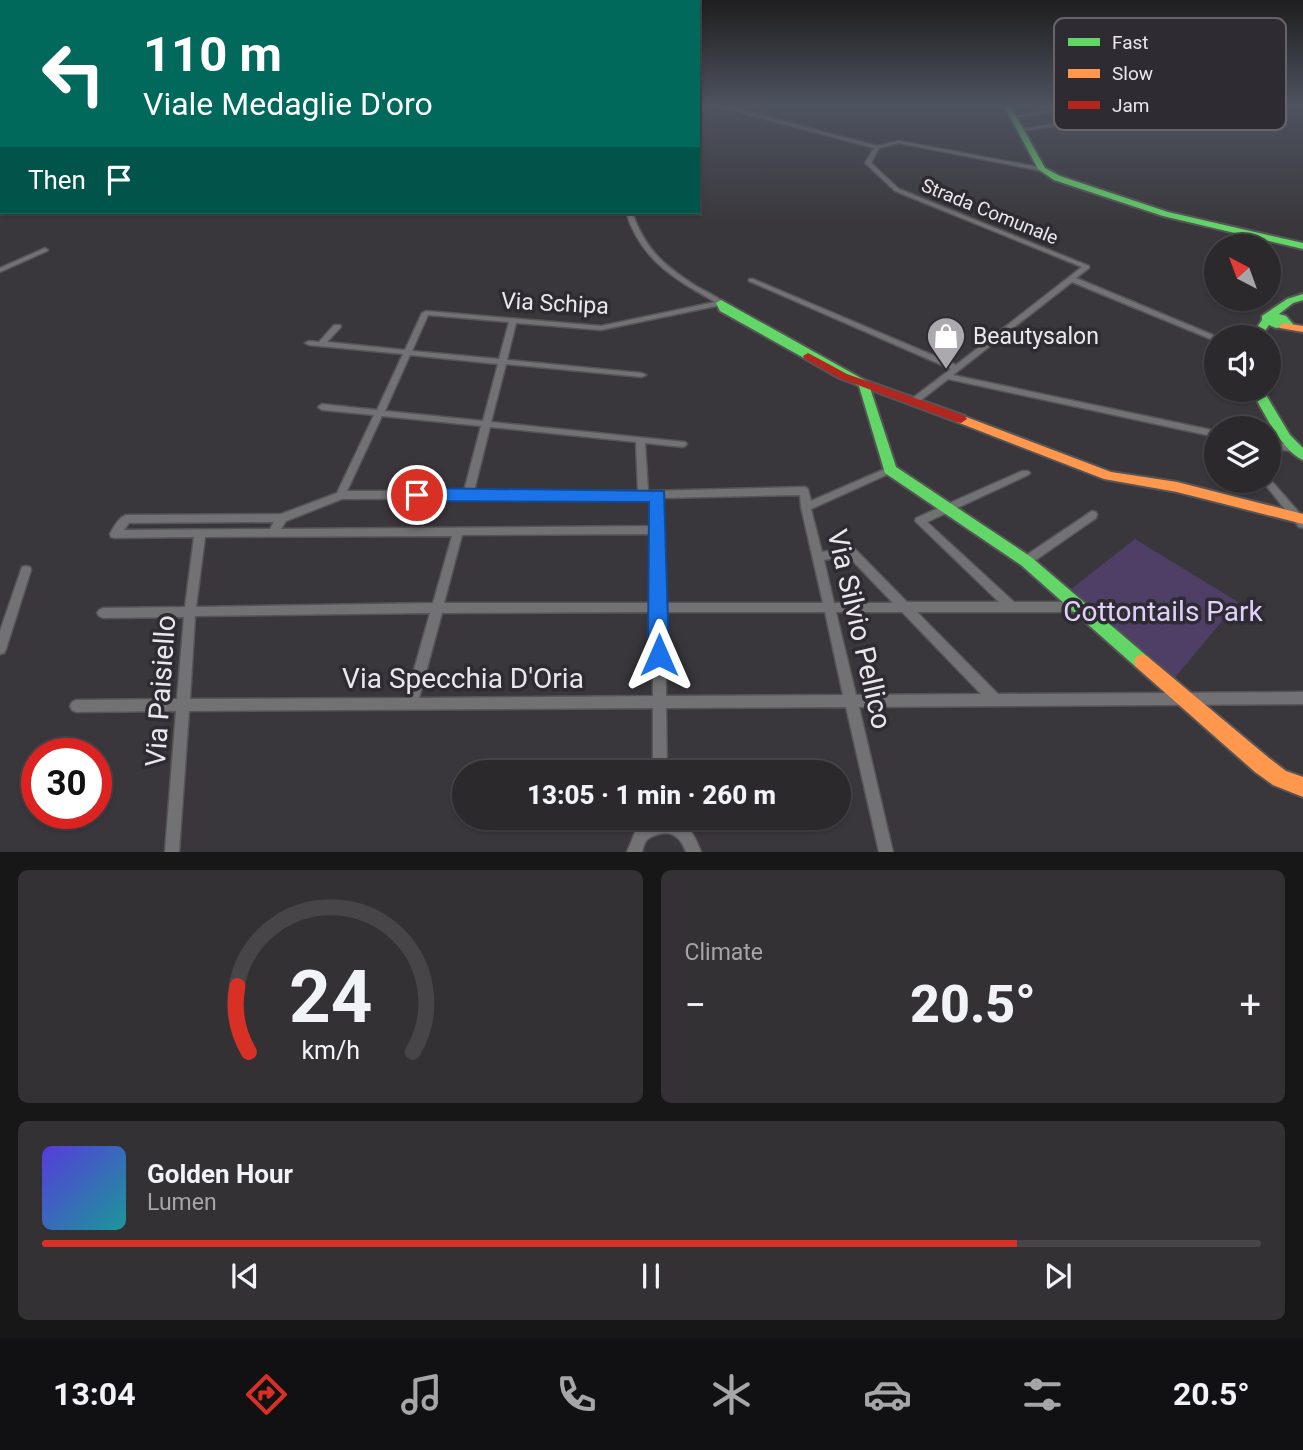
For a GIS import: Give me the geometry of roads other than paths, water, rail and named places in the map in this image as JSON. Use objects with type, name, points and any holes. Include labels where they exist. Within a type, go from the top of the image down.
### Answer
[{"type":"street","name":"Strada Comunale","points":[[877,147],[868,164],[897,190],[1087,267],[1072,279]]},
{"type":"street","name":"Strada Comunale","points":[[924,147],[1042,169]]},
{"type":"street","points":[[1030,147],[1042,169],[1081,188],[1166,214],[1303,246]]},
{"type":"street","points":[[629,214],[632,227],[644,247],[677,275],[864,384],[1109,476],[1177,487],[1301,521]]},
{"type":"street","points":[[0,270],[45,250]]},
{"type":"street","points":[[913,401],[1072,279],[1204,333]]},
{"type":"street","points":[[751,280],[956,368]]},
{"type":"street","points":[[1273,322],[1303,297]]},
{"type":"street","name":"Via Schipa","points":[[410,352],[426,313],[601,328],[721,303]]},
{"type":"street","points":[[468,495],[513,321]]},
{"type":"street","points":[[1273,322],[1302,329]]},
{"type":"street","points":[[321,344],[337,327]]},
{"type":"street","points":[[309,343],[642,375]]},
{"type":"street","points":[[341,495],[410,352]]},
{"type":"street","points":[[945,376],[1204,431]]},
{"type":"street","points":[[864,384],[890,470],[1026,561],[1262,765],[1280,778],[1303,787]]},
{"type":"street","points":[[1264,402],[1286,438],[1300,453]]},
{"type":"street","points":[[322,407],[682,444]]},
{"type":"street","points":[[640,440],[643,495]]},
{"type":"street","points":[[1281,447],[1300,453]]},
{"type":"street","name":"Via Silvio Pellico","points":[[886,852],[806,508],[890,470]]},
{"type":"street","points":[[1012,608],[920,521],[1025,473]]},
{"type":"street","points":[[658,530],[115,534],[126,519],[282,518],[341,495],[658,495],[805,491],[806,508]]},
{"type":"street","points":[[1277,493],[1301,521]]},
{"type":"street","points":[[658,495],[660,760]]},
{"type":"street","points":[[1026,561],[1092,515]]},
{"type":"street","points":[[273,533],[282,518]]},
{"type":"street","points":[[411,703],[458,533]]},
{"type":"street","name":"Via Paisiello","points":[[172,852],[190,612],[200,534]]},
{"type":"street","points":[[818,557],[850,551],[996,701]]},
{"type":"street","points":[[0,649],[26,570]]},
{"type":"street","points":[[103,613],[438,608],[659,610],[1082,607]]},
{"type":"street","name":"Via Specchia D'Oria","points":[[76,706],[1303,698]]},
{"type":"street","points":[[634,852],[641,835],[648,830]]},
{"type":"street","points":[[683,830],[689,837],[694,852]]},
{"type":"place","name":"Beautysalon","points":[[946,370]]},
{"type":"park label","name":"Cottontails Park","points":[[1163,611]]}]
